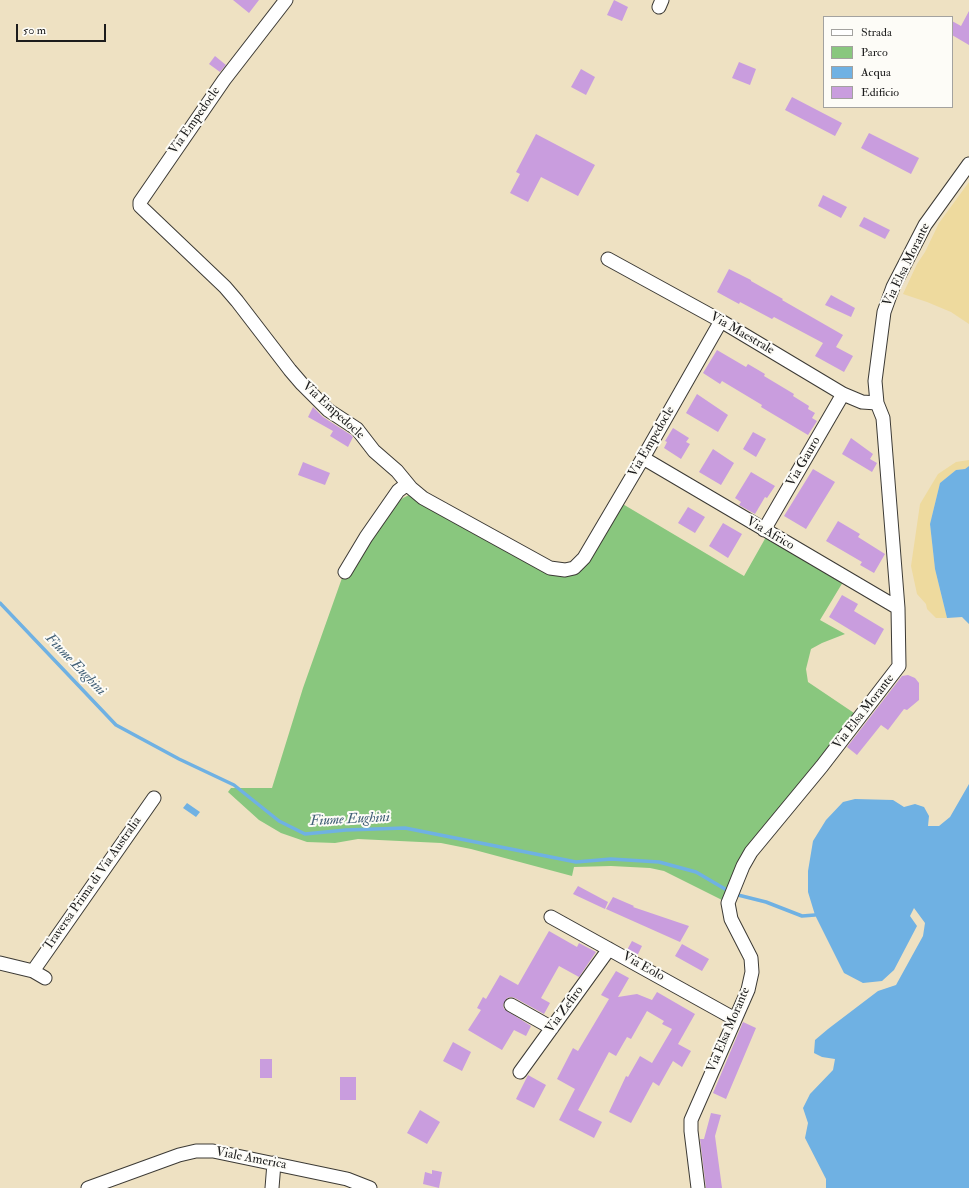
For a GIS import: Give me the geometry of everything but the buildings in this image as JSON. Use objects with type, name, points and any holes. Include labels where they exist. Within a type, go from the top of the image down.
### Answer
[{"type":"street","name":"Via Empedocle","points":[[286,0],[224,80],[140,202],[140,206],[238,301],[302,384],[328,410],[357,429],[374,451],[423,498],[495,536],[550,568],[565,570],[574,568],[584,558],[721,321]]},
{"type":"street","name":"Via Elsa Morante","points":[[698,1188],[691,1120],[748,990],[752,972],[751,958],[731,918],[728,903],[743,866],[751,852],[822,766],[899,666],[898,608],[883,418],[877,403],[875,381],[884,312],[893,287],[925,225],[969,164]]},
{"type":"street","name":"Via Maestrale","points":[[608,259],[721,321],[843,394],[862,402],[877,403]]},
{"type":"street","name":"Via Gauro","points":[[764,530],[843,394]]},
{"type":"street","name":"Via Africo","points":[[643,458],[898,608]]},
{"type":"street","points":[[345,572],[370,530],[398,492],[407,484]]},
{"type":"street","name":"Traversa Prima di Via Australia","points":[[33,971],[154,798]]},
{"type":"street","name":"Via Eolo","points":[[551,916],[736,1019]]},
{"type":"street","name":"Via Zefiro","points":[[520,1072],[610,948]]},
{"type":"street","points":[[0,963],[33,971],[45,978]]},
{"type":"street","points":[[511,1005],[552,1028]]},
{"type":"street","name":"Viale America","points":[[88,1188],[180,1155],[196,1151],[219,1152],[274,1163],[347,1179],[370,1188]]},
{"type":"street","points":[[272,1188],[274,1163]]},
{"type":"green space","points":[[411,494],[567,574],[621,503],[744,576],[766,537],[843,582],[820,620],[845,634],[811,649],[806,669],[808,682],[854,713],[770,823],[722,900],[664,871],[650,868],[611,866],[574,867],[572,876],[471,849],[441,843],[358,839],[335,843],[307,842],[281,833],[259,820],[228,792],[231,788],[272,788],[303,688],[342,578],[393,506]]},
{"type":"sand","points":[[969,182],[969,324],[951,312],[903,294],[939,223]]},
{"type":"sand","points":[[969,460],[969,466],[965,469],[956,470],[940,483],[930,524],[935,569],[947,618],[936,618],[927,609],[926,604],[917,594],[911,566],[920,504],[938,474],[956,462]]},
{"type":"water","points":[[969,466],[969,624],[962,617],[947,618],[935,569],[930,524],[940,483],[956,470],[965,469]]},
{"type":"water","points":[[969,784],[969,1188],[826,1188],[826,1179],[805,1138],[808,1123],[803,1108],[810,1094],[833,1070],[835,1059],[822,1057],[814,1053],[815,1040],[878,991],[896,985],[923,936],[925,923],[914,908],[910,916],[917,926],[894,970],[882,981],[863,983],[844,973],[815,915],[808,892],[808,871],[813,841],[826,820],[843,802],[855,799],[893,800],[904,807],[915,804],[924,807],[929,816],[928,826],[939,826],[950,817]]},
{"type":"water","points":[[187,803],[200,812],[196,817],[183,808]]},
{"type":"waterway","name":"Fiume Eughini","points":[[0,603],[116,725],[179,759],[234,785],[279,821],[305,834],[346,830],[405,828],[576,862],[611,859],[659,862],[696,872],[725,889]]},
{"type":"waterway","name":"Fiume Eughini","points":[[738,895],[766,902],[802,916],[815,915]]}]
